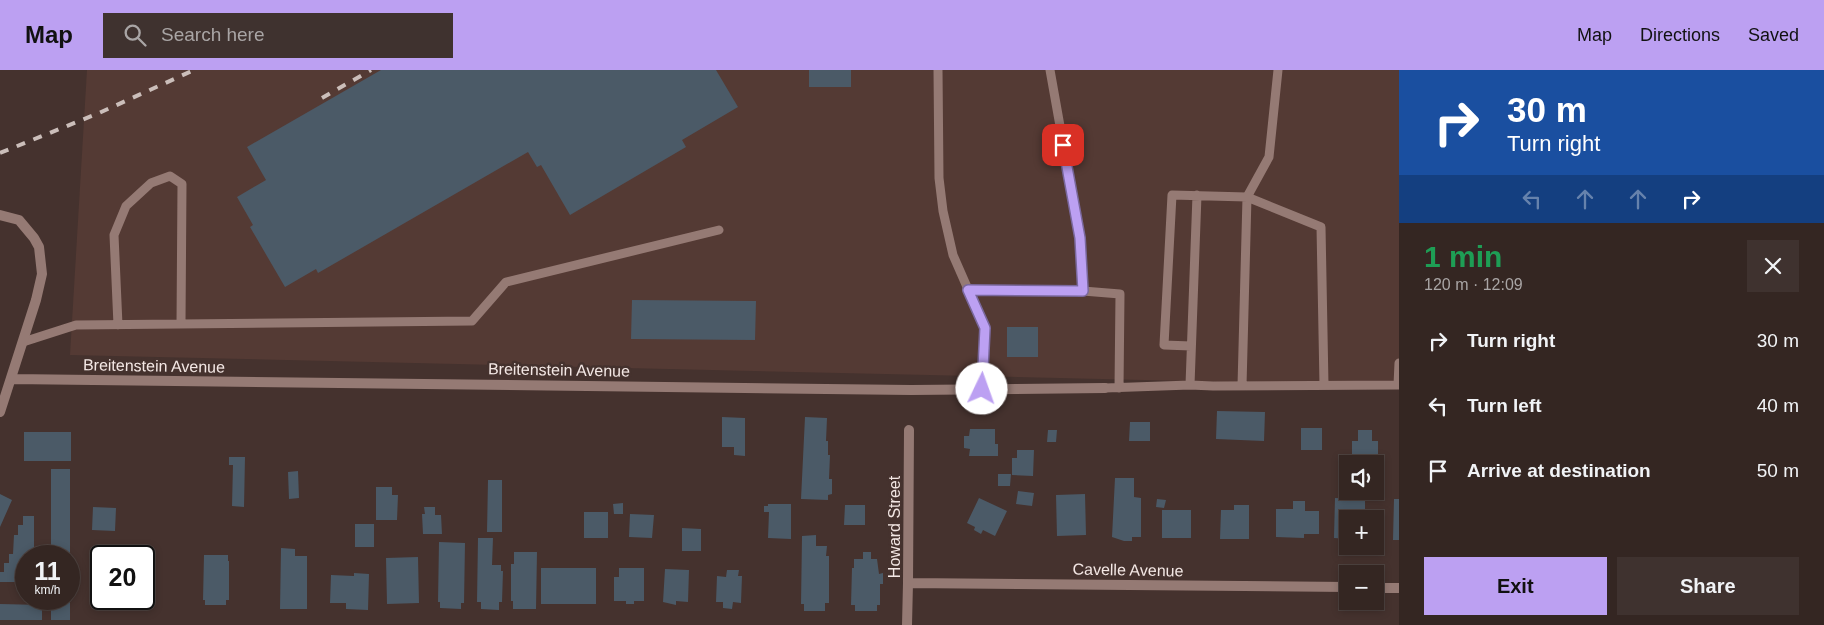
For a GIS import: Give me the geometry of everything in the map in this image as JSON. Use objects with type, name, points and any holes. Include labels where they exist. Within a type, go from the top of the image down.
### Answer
[{"type":"street","points":[[0,215],[19,220],[34,238],[42,262],[42,274],[36,300],[0,412]]},
{"type":"street","name":"Breitenstein Avenue","points":[[12,379],[911,390],[1105,388]]},
{"type":"street","name":"Howard Street","points":[[907,625],[909,430]]},
{"type":"street","name":"Cavelle Avenue","points":[[908,583],[1339,587]]},
{"type":"street","points":[[1384,588],[1399,588]]},
{"type":"lane","points":[[938,70],[940,186],[953,254],[985,328],[982,389]]},
{"type":"lane","points":[[1050,70],[1080,238],[1083,291]]},
{"type":"lane","points":[[1242,386],[1247,197],[1269,158],[1278,70]]},
{"type":"lane","points":[[118,325],[114,235],[126,206],[151,183],[170,176],[182,184],[181,324]]},
{"type":"lane","points":[[1190,385],[1197,194]]},
{"type":"lane","points":[[1191,346],[1164,345],[1172,195],[1197,194],[1247,197],[1321,227],[1324,385]]},
{"type":"lane","points":[[23,342],[76,325],[472,321],[506,282],[719,230]]},
{"type":"lane","points":[[968,290],[1083,291],[1120,294],[1119,388]]},
{"type":"lane","points":[[1105,388],[1190,385],[1399,385],[1399,363]]},
{"type":"shaded area","points":[[87,70],[1399,70],[1399,386],[70,355]]},
{"type":"building","points":[[381,70],[716,70],[738,107],[682,140],[686,147],[570,215],[541,165],[537,167],[528,152],[318,273],[316,269],[285,287],[250,227],[253,225],[237,197],[266,180],[247,147]]},
{"type":"building","points":[[809,70],[851,70],[851,87],[809,87]]},
{"type":"building","points":[[632,300],[756,301],[755,340],[631,339]]},
{"type":"building","points":[[1007,327],[1038,327],[1038,357],[1007,357]]},
{"type":"building","points":[[1217,411],[1265,412],[1264,441],[1216,439]]},
{"type":"building","points":[[722,417],[745,418],[745,456],[734,455],[734,447],[722,447]]},
{"type":"building","points":[[805,417],[827,418],[826,441],[828,441],[828,455],[830,455],[829,479],[832,479],[832,494],[828,495],[828,500],[801,499]]},
{"type":"building","points":[[1130,422],[1150,422],[1150,441],[1129,441]]},
{"type":"building","points":[[1301,428],[1322,428],[1322,450],[1301,450]]},
{"type":"building","points":[[970,429],[995,429],[995,444],[998,444],[998,456],[969,456],[970,449],[964,448],[964,436],[969,436]]},
{"type":"building","points":[[1048,430],[1057,430],[1056,442],[1047,442]]},
{"type":"building","points":[[1358,430],[1372,430],[1372,441],[1378,441],[1378,455],[1352,455],[1352,441],[1358,441]]},
{"type":"building","points":[[24,432],[71,432],[71,461],[24,461]]},
{"type":"building","points":[[1017,450],[1034,450],[1033,476],[1012,475],[1012,458],[1017,458]]},
{"type":"building","points":[[229,457],[245,457],[244,507],[232,506],[233,465],[229,465]]},
{"type":"building","points":[[51,469],[70,469],[70,545],[51,545]]},
{"type":"building","points":[[298,471],[299,498],[289,499],[288,472]]},
{"type":"building","points":[[998,474],[1011,474],[1010,486],[998,486]]},
{"type":"building","points":[[1115,478],[1134,478],[1134,497],[1141,498],[1141,537],[1132,537],[1132,541],[1124,541],[1112,537]]},
{"type":"building","points":[[488,480],[502,480],[502,532],[487,532]]},
{"type":"building","points":[[376,487],[392,487],[392,495],[398,495],[397,520],[376,520]]},
{"type":"building","points":[[1018,491],[1034,493],[1032,506],[1016,504]]},
{"type":"building","points":[[0,494],[12,500],[0,527]]},
{"type":"building","points":[[1085,494],[1086,535],[1057,536],[1056,495]]},
{"type":"building","points":[[979,498],[1007,511],[995,536],[983,530],[981,534],[974,530],[975,527],[967,523]]},
{"type":"building","points":[[1335,498],[1339,498],[1339,500],[1365,500],[1365,510],[1339,510],[1339,538],[1334,538]]},
{"type":"building","points":[[1157,499],[1166,500],[1164,508],[1156,507]]},
{"type":"building","points":[[1394,499],[1399,499],[1399,540],[1393,540]]},
{"type":"building","points":[[1293,501],[1305,501],[1305,511],[1319,511],[1319,534],[1304,534],[1304,538],[1276,537],[1276,509],[1293,509]]},
{"type":"building","points":[[623,503],[623,514],[614,514],[613,504]]},
{"type":"building","points":[[768,504],[791,504],[791,539],[768,538],[769,512],[764,512],[764,506],[768,506]]},
{"type":"building","points":[[845,505],[865,505],[865,525],[844,525]]},
{"type":"building","points":[[1234,505],[1249,505],[1249,539],[1220,539],[1221,510],[1234,510]]},
{"type":"building","points":[[93,507],[116,508],[115,531],[92,530]]},
{"type":"building","points":[[424,507],[435,507],[435,515],[441,515],[442,534],[423,534],[422,514],[425,514]]},
{"type":"building","points":[[1162,510],[1191,510],[1191,538],[1162,538]]},
{"type":"building","points":[[584,512],[608,512],[608,538],[584,538]]},
{"type":"building","points":[[630,514],[654,515],[652,538],[629,537]]},
{"type":"building","points":[[23,516],[34,516],[34,545],[15,545],[15,582],[0,582],[0,572],[4,572],[4,563],[9,563],[9,554],[13,554],[14,535],[18,535],[18,525],[23,525]]},
{"type":"building","points":[[355,524],[374,524],[374,547],[355,547]]},
{"type":"building","points":[[682,528],[701,529],[701,551],[682,551]]},
{"type":"building","points":[[816,535],[816,546],[827,546],[826,556],[829,556],[829,603],[825,603],[825,611],[804,611],[804,604],[801,604],[802,536]]},
{"type":"building","points":[[478,538],[493,538],[492,565],[501,565],[501,571],[503,571],[502,602],[499,602],[499,610],[481,609],[481,602],[477,602]]},
{"type":"building","points":[[439,542],[465,543],[464,603],[461,603],[461,609],[440,608],[440,602],[438,602]]},
{"type":"building","points":[[281,548],[295,549],[295,556],[307,556],[307,609],[280,609]]},
{"type":"building","points":[[514,552],[537,552],[536,609],[513,609],[513,601],[511,601],[511,564],[514,564]]},
{"type":"building","points":[[863,552],[871,552],[871,559],[877,559],[879,574],[883,573],[883,584],[880,584],[880,605],[877,605],[877,611],[855,611],[855,605],[851,605],[854,559],[863,559]]},
{"type":"building","points":[[204,555],[228,555],[229,600],[226,600],[226,605],[205,605],[205,600],[203,600]]},
{"type":"building","points":[[418,557],[419,603],[387,604],[386,558]]},
{"type":"building","points":[[541,568],[596,568],[596,604],[541,604]]},
{"type":"building","points":[[619,568],[644,568],[644,601],[634,601],[634,604],[626,604],[626,601],[614,601],[614,577],[619,577]]},
{"type":"building","points":[[665,569],[689,570],[688,602],[676,601],[676,605],[663,602]]},
{"type":"building","points":[[727,570],[739,570],[738,576],[742,576],[741,603],[733,602],[732,609],[723,608],[723,602],[716,602],[717,576],[726,577]]},
{"type":"building","points":[[354,573],[369,574],[368,610],[346,609],[346,603],[330,603],[331,575],[354,576]]},
{"type":"building","points":[[0,604],[15,604],[15,610],[42,610],[42,620],[0,620]]},
{"type":"building","points":[[51,610],[70,610],[70,620],[51,620]]},
{"type":"railway","points":[[0,153],[99,113],[194,70]]},
{"type":"railway","points":[[322,98],[371,70]]},
{"type":"route","points":[[982,389],[985,328],[968,290],[1083,291],[1080,238],[1063,145]]}]
